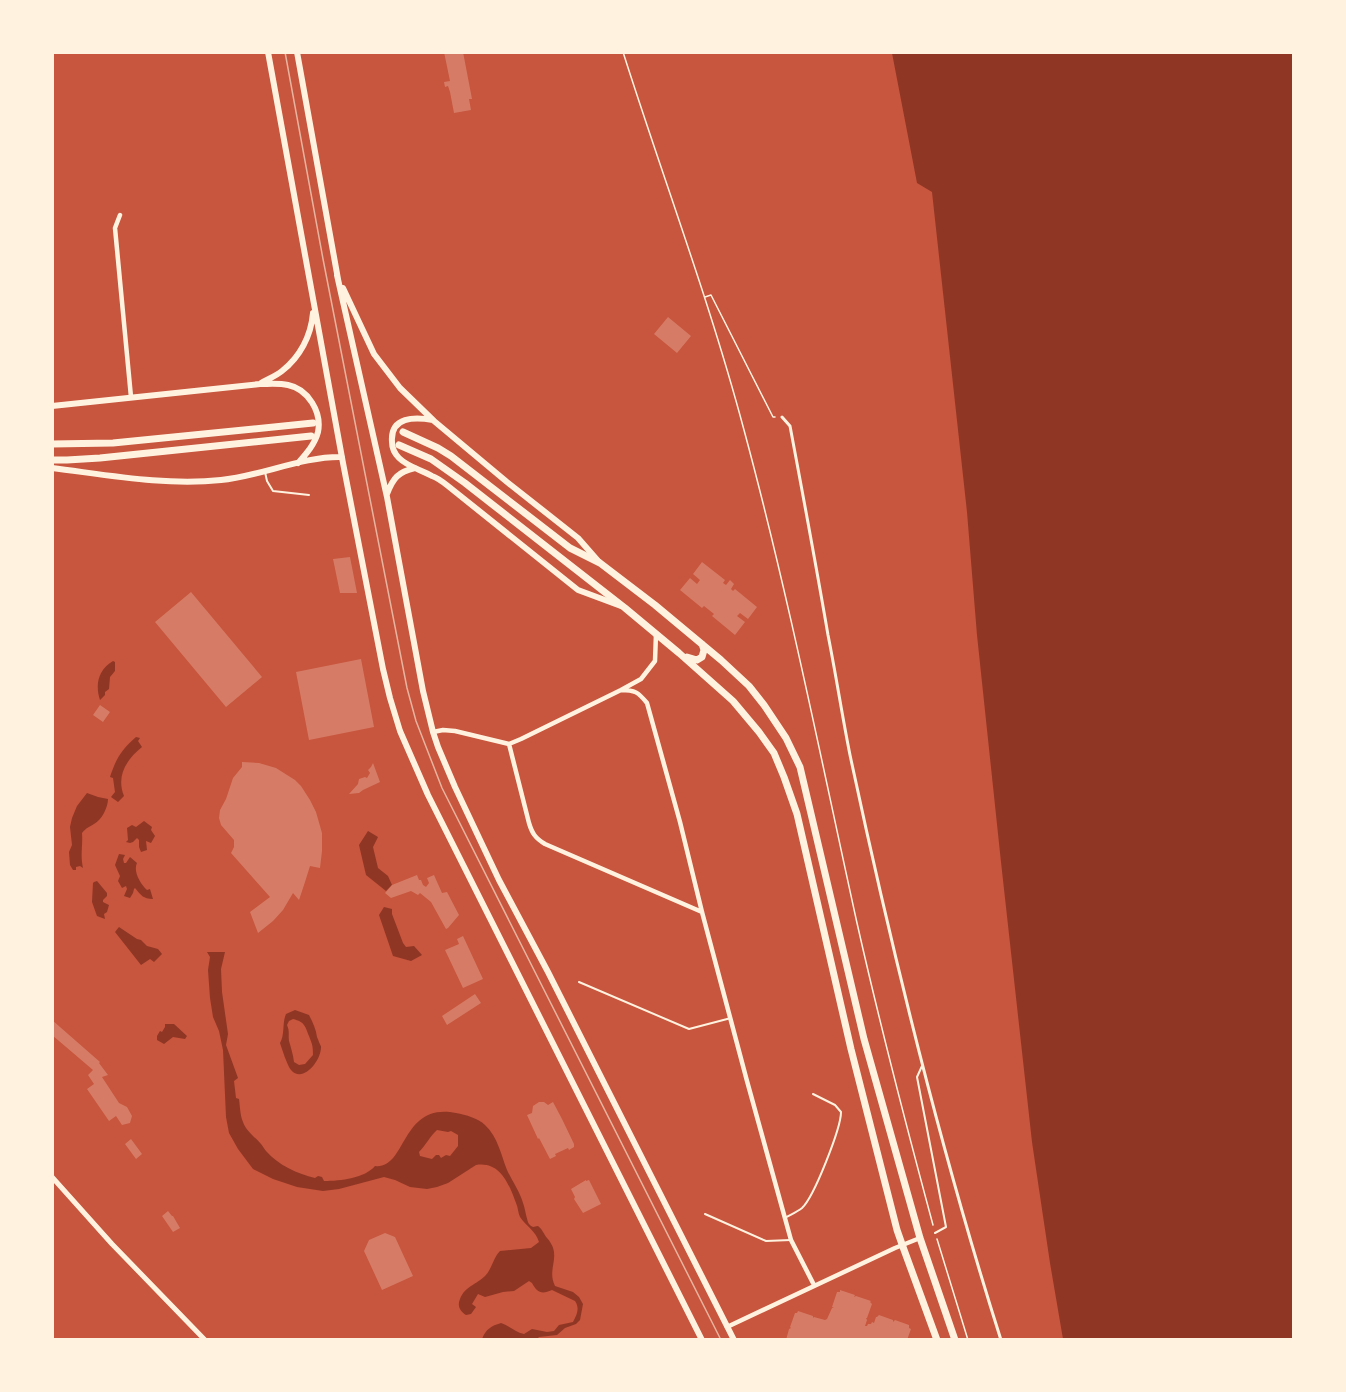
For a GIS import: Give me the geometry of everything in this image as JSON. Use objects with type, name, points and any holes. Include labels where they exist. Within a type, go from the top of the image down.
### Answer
[{"type":"main road","points":[[268,52],[383,669],[400,731],[428,795],[702,1340]]},
{"type":"main road","points":[[297,52],[337,275],[387,497],[433,732],[455,787],[499,880],[734,1340]]},
{"type":"main road","points":[[337,275],[374,354],[400,388],[507,482],[578,538],[600,563],[732,670],[764,705],[786,738],[800,767],[864,1039],[920,1238],[955,1340]]},
{"type":"main road","points":[[260,384],[282,371],[300,352],[305,344],[313,316],[314,301]]},
{"type":"main road","points":[[52,406],[260,384],[288,385],[299,389],[308,397],[315,408],[318,419],[318,432],[314,443],[298,464]]},
{"type":"main road","points":[[434,420],[422,418],[403,420],[396,425],[391,440],[397,456],[448,486],[579,590],[625,608]]},
{"type":"main road","points":[[52,444],[112,443],[313,423]]},
{"type":"main road","points":[[403,432],[438,448],[570,548],[600,563]]},
{"type":"main road","points":[[52,460],[100,458],[311,436]]},
{"type":"main road","points":[[399,445],[431,459],[465,483],[625,608],[733,701],[774,753],[797,814],[851,1049],[902,1245],[937,1340]]},
{"type":"main road","points":[[52,468],[157,480],[219,480],[265,472],[326,457],[342,456]]},
{"type":"main road","points":[[387,497],[395,478],[402,471],[415,468]]},
{"type":"main road","points":[[679,653],[697,660],[702,657],[704,650],[704,645],[700,642]]},
{"type":"street","points":[[120,215],[115,228],[131,397]]},
{"type":"street","points":[[782,417],[790,426],[849,753],[922,1066],[974,1256],[1001,1340]]},
{"type":"street","points":[[433,732],[455,731],[509,744],[641,679],[655,661],[656,634]]},
{"type":"street","points":[[621,690],[633,690],[647,703],[791,1240],[814,1285]]},
{"type":"street","points":[[509,744],[529,823],[537,839],[702,912]]},
{"type":"street","points":[[52,1178],[112,1244],[206,1340]]},
{"type":"street","points":[[727,1327],[920,1238]]},
{"type":"lane","points":[[265,472],[267,482],[273,491],[309,495]]},
{"type":"lane","points":[[579,982],[689,1029],[731,1018]]},
{"type":"lane","points":[[922,1066],[916,1077],[946,1227],[935,1233]]},
{"type":"lane","points":[[785,1218],[801,1208],[810,1198],[837,1134],[841,1112],[835,1105],[813,1094]]},
{"type":"lane","points":[[705,1214],[766,1241],[791,1240]]},
{"type":"path","points":[[623,52],[704,297],[743,428],[771,536],[895,1082],[935,1233],[968,1340]]},
{"type":"path","points":[[704,297],[711,295],[773,417],[782,417]]},
{"type":"shaded area","points":[[892,53],[1293,53],[1293,1339],[1063,1339],[1032,1142],[932,192],[917,183]]},
{"type":"shaded area","points":[[113,661],[115,671],[110,677],[109,689],[100,700],[99,678],[104,669]]},
{"type":"shaded area","points":[[136,737],[140,738],[138,741],[142,747],[131,757],[124,769],[121,782],[124,796],[118,802],[111,797],[115,792],[113,778],[110,777],[120,755]]},
{"type":"shaded area","points":[[87,793],[108,799],[108,802],[100,820],[82,833],[83,868],[80,866],[73,870],[70,865],[69,852],[72,845],[70,827],[77,806]]},
{"type":"shaded area","points":[[144,821],[152,827],[151,830],[155,836],[151,843],[146,841],[147,850],[141,852],[137,838],[133,842],[126,842],[128,840],[127,828],[132,825],[136,827]]},
{"type":"shaded area","points":[[368,831],[378,837],[373,847],[378,868],[388,876],[392,885],[386,891],[366,875],[359,845]]},
{"type":"shaded area","points":[[119,854],[125,855],[124,863],[130,857],[137,863],[138,877],[147,890],[150,889],[153,899],[144,897],[135,888],[130,898],[124,896],[127,889],[126,886],[122,888],[118,881],[120,876],[115,865]]},
{"type":"shaded area","points":[[97,881],[107,893],[103,900],[109,905],[104,914],[105,919],[97,916],[92,902],[93,883]]},
{"type":"shaded area","points":[[384,907],[392,909],[406,947],[414,946],[422,955],[411,961],[393,956],[379,915]]},
{"type":"shaded area","points":[[119,927],[147,946],[158,949],[162,954],[154,962],[150,959],[141,965],[115,932]]},
{"type":"shaded area","points":[[207,952],[225,952],[221,969],[228,1034],[226,1045],[238,1078],[234,1081],[242,1119],[248,1131],[276,1161],[309,1176],[322,1177],[324,1181],[345,1179],[359,1176],[393,1158],[414,1126],[424,1117],[438,1112],[456,1113],[479,1120],[496,1141],[507,1170],[522,1199],[528,1223],[532,1227],[540,1227],[552,1244],[554,1256],[552,1273],[555,1286],[573,1292],[583,1304],[580,1320],[557,1335],[537,1339],[482,1339],[489,1328],[501,1323],[524,1334],[532,1329],[554,1331],[559,1325],[573,1322],[577,1312],[575,1301],[552,1290],[540,1292],[529,1281],[514,1291],[485,1297],[478,1294],[472,1304],[476,1307],[471,1314],[466,1315],[461,1310],[459,1304],[462,1295],[485,1276],[500,1251],[531,1248],[539,1242],[536,1235],[520,1217],[507,1182],[497,1170],[491,1167],[476,1165],[448,1183],[427,1189],[410,1187],[384,1177],[323,1191],[297,1187],[253,1169],[229,1133],[226,1117],[223,1050],[210,998],[208,970],[210,957]],"holes":[[[437,1130],[451,1131],[458,1135],[458,1146],[450,1156],[446,1155],[441,1158],[436,1155],[432,1159],[420,1156],[419,1152]]]},
{"type":"shaded area","points":[[295,1010],[309,1015],[321,1046],[315,1063],[301,1074],[296,1074],[291,1070],[280,1043],[286,1014]],"holes":[[[297,1020],[305,1027],[313,1052],[305,1064],[299,1065],[294,1062],[287,1025],[289,1021]]]},
{"type":"shaded area","points":[[165,1024],[174,1024],[187,1036],[185,1039],[173,1037],[164,1044],[157,1040],[157,1036],[160,1031],[162,1032]]},
{"type":"building","points":[[444,52],[463,52],[472,99],[469,99],[471,110],[454,113],[450,92],[444,82],[450,81]]},
{"type":"building","points":[[668,317],[691,336],[677,353],[654,334]]},
{"type":"building","points":[[350,557],[357,593],[340,593],[333,559]]},
{"type":"building","points":[[702,562],[725,580],[723,583],[726,585],[730,580],[734,584],[731,589],[733,591],[735,589],[757,607],[748,619],[740,613],[737,616],[745,622],[735,635],[712,616],[714,614],[704,606],[702,608],[680,590],[690,578],[697,584],[700,580],[693,574]]},
{"type":"building","points":[[191,592],[262,677],[226,707],[155,622]]},
{"type":"building","points":[[361,659],[374,727],[309,740],[296,672]]},
{"type":"building","points":[[100,705],[110,712],[103,722],[93,715]]},
{"type":"building","points":[[242,762],[259,763],[276,768],[295,780],[310,800],[322,833],[320,868],[310,866],[299,900],[293,893],[283,910],[258,933],[250,912],[270,897],[231,853],[234,840],[221,825],[219,818],[233,778],[242,767]]},
{"type":"building","points":[[373,763],[380,782],[359,793],[349,794],[358,784],[359,779],[367,778],[370,773],[368,770]]},
{"type":"building","points":[[417,875],[426,887],[429,883],[427,878],[434,875],[442,893],[447,892],[459,915],[448,928],[446,929],[431,902],[420,893],[418,895],[411,891],[391,898],[385,893],[392,885]]},
{"type":"building","points":[[463,936],[483,979],[463,988],[445,950],[459,944],[457,939]]},
{"type":"building","points":[[475,994],[481,1003],[447,1025],[442,1016]]},
{"type":"building","points":[[52,1020],[100,1062],[108,1075],[102,1077],[119,1103],[127,1107],[132,1116],[130,1123],[122,1125],[116,1116],[109,1121],[87,1089],[94,1084],[88,1075],[93,1070],[52,1035]]},
{"type":"building","points":[[539,1102],[548,1105],[553,1102],[574,1144],[574,1147],[555,1154],[556,1156],[550,1159],[527,1115],[532,1113],[533,1106]]},
{"type":"building","points":[[131,1139],[142,1154],[136,1159],[125,1144]]},
{"type":"building","points":[[589,1180],[601,1204],[583,1213],[571,1189]]},
{"type":"building","points":[[168,1211],[180,1228],[173,1232],[162,1216]]},
{"type":"building","points":[[385,1233],[395,1237],[413,1276],[382,1290],[364,1251],[369,1240]]},
{"type":"building","points":[[840,1290],[855,1295],[854,1297],[871,1301],[865,1326],[874,1323],[879,1315],[893,1322],[895,1320],[909,1325],[911,1329],[907,1340],[786,1340],[795,1313],[798,1311],[813,1316],[813,1318],[827,1319],[834,1307],[832,1307],[837,1292]]},
{"type":"tram line","points":[[285,52],[407,688],[416,721],[442,788],[721,1340]]}]
